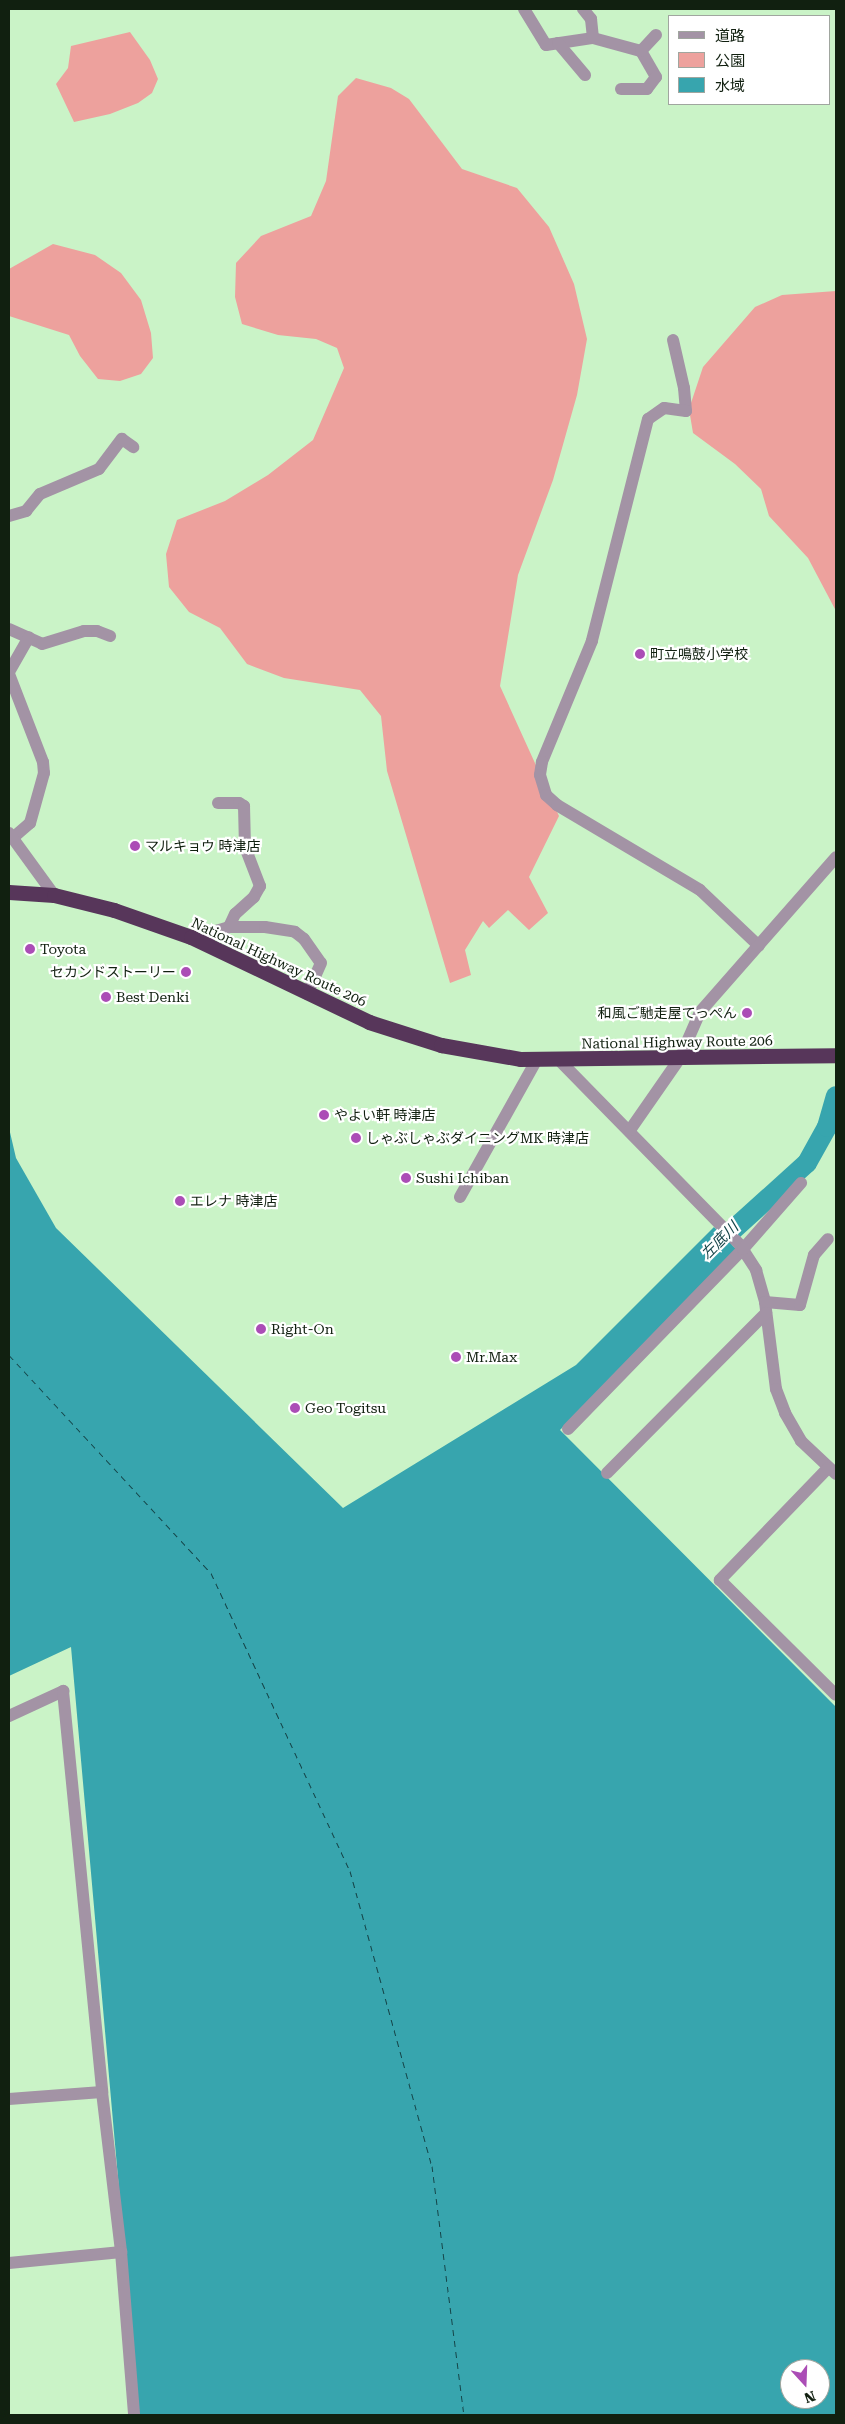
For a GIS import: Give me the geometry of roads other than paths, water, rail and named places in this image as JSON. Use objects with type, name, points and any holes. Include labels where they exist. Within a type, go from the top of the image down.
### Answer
[{"type":"highway","name":"National Highway Route 206","points":[[9,892],[54,895],[114,910],[203,943],[369,1022],[424,1040],[520,1060],[836,1055]]},
{"type":"street","points":[[524,9],[546,45],[593,38],[641,51],[656,77],[647,89],[621,89]]},
{"type":"street","points":[[583,9],[591,18],[593,38]]},
{"type":"street","points":[[641,51],[656,35]]},
{"type":"street","points":[[558,44],[586,75]]},
{"type":"street","points":[[673,340],[684,388],[686,411],[664,408],[648,419],[592,641],[542,762],[540,775],[546,795],[557,806],[700,890],[759,946]]},
{"type":"street","points":[[9,516],[22,513],[40,494],[99,469],[122,439],[133,447]]},
{"type":"street","points":[[9,629],[42,644],[84,631],[97,631],[110,636]]},
{"type":"street","points":[[29,637],[9,673],[43,762],[44,773],[30,823],[11,835],[54,895]]},
{"type":"street","points":[[218,803],[239,803],[244,806],[246,846],[260,886],[254,897],[235,914],[229,927]]},
{"type":"street","points":[[630,1130],[680,1058],[700,1012],[836,857]]},
{"type":"street","points":[[203,943],[216,931],[229,927],[289,930],[304,939],[321,963],[307,994]]},
{"type":"street","points":[[460,1197],[537,1060]]},
{"type":"street","points":[[559,1060],[630,1130],[716,1220],[741,1247],[756,1270],[766,1307],[776,1389],[784,1413],[801,1441],[832,1471],[720,1580],[836,1695]]},
{"type":"street","points":[[568,1429],[802,1183]]},
{"type":"street","points":[[606,1473],[766,1307],[800,1306],[814,1255],[828,1240]]},
{"type":"street","points":[[9,1716],[63,1691],[102,2092],[121,2252],[134,2415]]},
{"type":"street","points":[[9,2099],[102,2092]]},
{"type":"street","points":[[9,2263],[121,2252]]},
{"type":"water","points":[[9,1128],[16,1158],[56,1228],[343,1508],[576,1365],[714,1227],[738,1251],[560,1430],[836,1707],[836,2415],[139,2415],[71,1647],[9,1676]]},
{"type":"waterway","name":"左底川","points":[[714,1247],[807,1163],[827,1127],[836,1096]]},
{"type":"place","name":"町立鳴鼓小学校","points":[[640,654]]},
{"type":"place","name":"マルキョウ 時津店","points":[[135,846]]},
{"type":"place","name":"Toyota","points":[[30,949]]},
{"type":"place","name":"セカンドストーリー","points":[[186,972]]},
{"type":"place","name":"Best Denki","points":[[106,997]]},
{"type":"place","name":"和風ご馳走屋てっぺん","points":[[747,1013]]},
{"type":"place","name":"やよい軒 時津店","points":[[324,1115]]},
{"type":"place","name":"しゃぶしゃぶダイニングMK 時津店","points":[[356,1138]]},
{"type":"place","name":"Sushi Ichiban","points":[[406,1178]]},
{"type":"place","name":"エレナ 時津店","points":[[180,1201]]},
{"type":"place","name":"Right-On","points":[[261,1329]]},
{"type":"place","name":"Mr.Max","points":[[456,1357]]},
{"type":"place","name":"Geo Togitsu","points":[[295,1408]]}]
